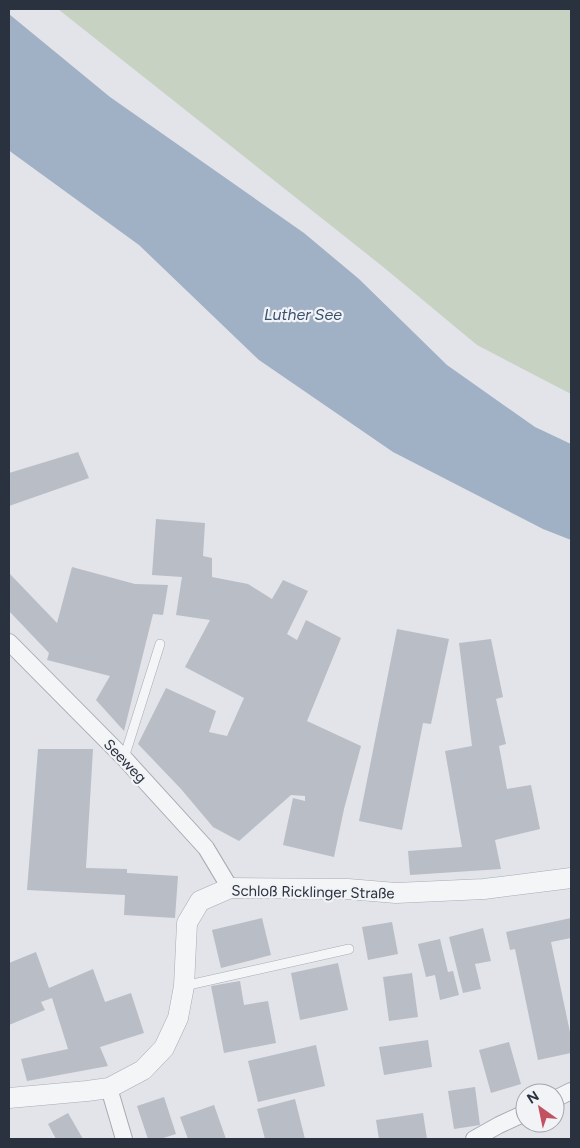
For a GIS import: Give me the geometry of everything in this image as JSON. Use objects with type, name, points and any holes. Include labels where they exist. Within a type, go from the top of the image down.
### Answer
[{"type":"street","name":"Seeweg","points":[[9,642],[124,758],[206,848],[230,888]]},
{"type":"street","name":"Schloß Ricklinger Straße","points":[[9,1098],[109,1088],[143,1070],[164,1048],[178,1018],[184,986],[186,923],[200,901],[230,888],[348,889],[396,893],[484,889],[571,878]]},
{"type":"street","points":[[109,1088],[124,1139]]},
{"type":"street","points":[[474,1139],[515,1118]]},
{"type":"lane","points":[[124,758],[160,644]]},
{"type":"lane","points":[[184,986],[349,949]]},
{"type":"green space","points":[[58,9],[571,9],[571,394],[477,345],[382,266]]},
{"type":"water","name":"Luther See","points":[[9,14],[110,97],[304,233],[359,279],[447,365],[535,427],[571,444],[571,540],[543,529],[393,452],[259,360],[139,245],[11,152],[9,150]]},
{"type":"building","points":[[78,452],[89,478],[9,506],[9,473]]},
{"type":"building","points":[[156,519],[205,523],[203,556],[212,558],[212,577],[248,584],[272,599],[283,580],[308,591],[287,634],[297,640],[306,620],[341,638],[307,721],[361,746],[344,809],[334,857],[283,845],[293,798],[305,801],[305,796],[291,795],[239,841],[213,827],[181,789],[138,744],[166,688],[216,711],[209,732],[227,736],[244,698],[185,667],[210,620],[176,615],[182,577],[152,575]]},
{"type":"building","points":[[72,567],[135,584],[168,585],[163,615],[153,614],[124,731],[96,700],[110,676],[47,660],[49,653],[9,611],[9,573],[57,623]]},
{"type":"building","points":[[397,629],[449,639],[431,724],[423,723],[402,830],[359,821]]},
{"type":"building","points":[[491,639],[503,697],[496,699],[506,744],[499,746],[507,789],[531,785],[540,829],[495,840],[501,869],[410,875],[408,851],[462,847],[445,751],[472,746],[459,643]]},
{"type":"building","points":[[38,749],[93,749],[86,868],[127,869],[127,873],[178,876],[175,918],[124,915],[125,895],[27,890]]},
{"type":"building","points":[[262,918],[271,955],[221,968],[212,930]]},
{"type":"building","points":[[571,918],[571,938],[551,942],[571,1037],[571,1053],[538,1060],[515,949],[510,950],[506,932]]},
{"type":"building","points":[[392,922],[398,954],[368,960],[362,927]]},
{"type":"building","points":[[483,928],[491,961],[475,964],[481,989],[463,993],[449,937]]},
{"type":"building","points":[[440,939],[448,972],[453,971],[459,995],[440,1000],[435,975],[426,977],[418,944]]},
{"type":"building","points":[[36,952],[49,988],[93,969],[105,1002],[131,993],[144,1033],[100,1047],[108,1066],[27,1081],[21,1059],[68,1049],[52,998],[41,1002],[45,1010],[9,1025],[9,963]]},
{"type":"building","points":[[338,963],[348,1010],[300,1020],[291,973]]},
{"type":"building","points":[[412,973],[418,1017],[389,1021],[383,977]]},
{"type":"building","points":[[240,981],[244,1005],[268,1001],[276,1043],[224,1053],[211,986]]},
{"type":"building","points":[[428,1040],[432,1067],[384,1075],[379,1047]]},
{"type":"building","points":[[509,1042],[521,1083],[515,1083],[515,1086],[491,1093],[479,1050]]},
{"type":"building","points":[[316,1045],[325,1086],[258,1102],[248,1061]]},
{"type":"building","points":[[475,1087],[480,1125],[454,1129],[448,1091]]},
{"type":"building","points":[[164,1097],[176,1134],[160,1139],[148,1139],[137,1106]]},
{"type":"building","points":[[295,1099],[305,1139],[265,1139],[257,1109]]},
{"type":"building","points":[[214,1105],[226,1139],[188,1139],[180,1117]]},
{"type":"building","points":[[68,1113],[83,1139],[56,1139],[48,1124]]},
{"type":"building","points":[[423,1113],[427,1139],[379,1139],[376,1120]]}]
